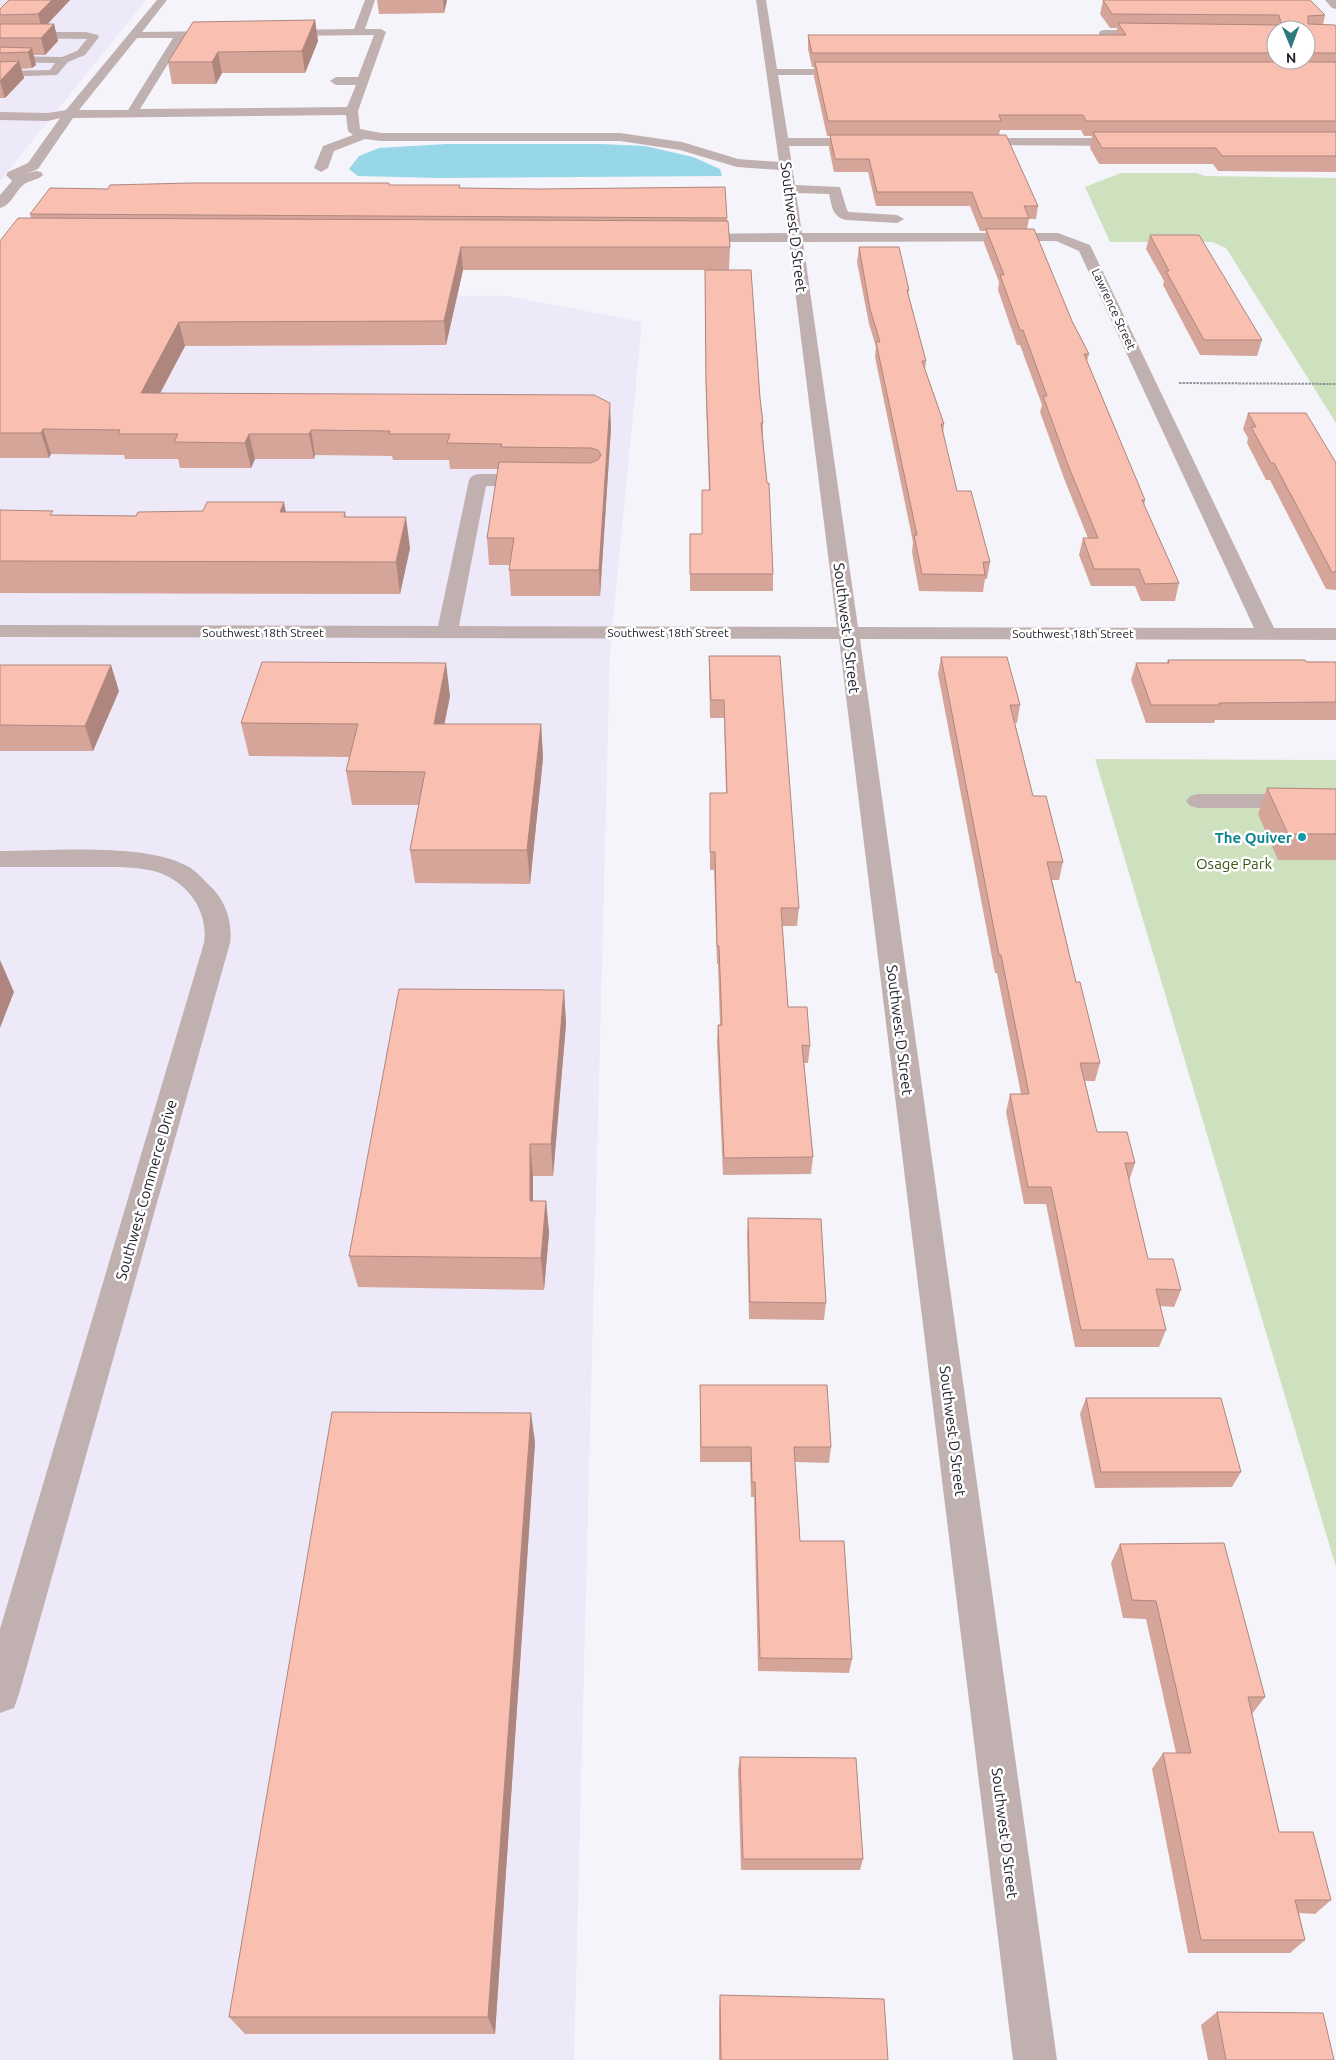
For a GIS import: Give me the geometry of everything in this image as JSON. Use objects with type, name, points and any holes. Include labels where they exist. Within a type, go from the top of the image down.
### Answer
[{"type":"street","points":[[0,204],[11,177],[50,171],[33,166],[64,114],[134,35],[162,0]]},
{"type":"street","points":[[358,32],[370,0]]},
{"type":"street","name":"Southwest D Street","points":[[761,0],[786,166],[1035,2060]]},
{"type":"street","points":[[1330,0],[1336,6]]},
{"type":"street","points":[[266,33],[382,32],[352,111],[354,131],[364,135],[381,137],[620,137],[682,146],[737,163],[786,166],[881,142]]},
{"type":"street","points":[[1104,33],[1162,33]]},
{"type":"street","points":[[132,113],[181,34]]},
{"type":"street","points":[[134,35],[238,34]]},
{"type":"street","points":[[0,35],[86,35],[94,37],[81,52],[64,60],[53,73],[0,74]]},
{"type":"street","points":[[0,59],[64,60]]},
{"type":"street","points":[[772,72],[861,72]]},
{"type":"street","points":[[336,81],[363,81]]},
{"type":"street","points":[[0,111],[54,111],[64,114]]},
{"type":"street","points":[[0,116],[352,111]]},
{"type":"street","points":[[321,168],[328,149],[364,135]]},
{"type":"street","points":[[960,142],[1138,142]]},
{"type":"street","points":[[786,166],[835,190],[840,212],[846,216],[870,219],[907,219]]},
{"type":"street","points":[[934,219],[941,237]]},
{"type":"street","name":"Lawrence Street","points":[[676,238],[1058,237],[1085,248],[1267,634]]},
{"type":"street","points":[[447,632],[478,480],[553,480]]},
{"type":"street","name":"Southwest 18th Street","points":[[0,631],[1336,634]]},
{"type":"street","points":[[1198,801],[1336,801]]},
{"type":"street","name":"Southwest Commerce Drive","points":[[0,859],[127,859],[159,864],[181,873],[209,900],[220,929],[0,1694]]},
{"type":"path","points":[[1148,382],[1336,384]]},
{"type":"shaded area","points":[[0,0],[146,0],[0,181]]},
{"type":"shaded area","points":[[0,292],[508,296],[642,322],[610,651],[574,2060],[0,2060]]},
{"type":"green space","points":[[1121,173],[1197,173],[1205,176],[1336,178],[1336,423],[1226,248],[1212,242],[1110,242],[1085,187]]},
{"type":"green space","name":"Osage Park","points":[[1095,759],[1336,760],[1336,1567]]},
{"type":"water","points":[[446,144],[601,144],[645,146],[693,157],[720,169],[722,176],[439,178],[358,176],[349,169],[359,156],[379,148]]},
{"type":"building","points":[[9,0],[52,0],[38,14],[0,15],[0,9]]},
{"type":"building","points":[[1103,0],[1310,0],[1325,15],[1308,16],[1308,20],[1280,20],[1279,15],[1112,14]]},
{"type":"building","points":[[315,20],[302,51],[218,52],[212,62],[168,62],[193,22]]},
{"type":"building","points":[[1118,23],[1266,25],[1266,53],[812,53],[808,35],[1126,35]]},
{"type":"building","points":[[0,24],[54,24],[41,38],[0,38]]},
{"type":"building","points":[[1316,24],[1336,26],[1336,53],[1316,53]]},
{"type":"building","points":[[0,47],[32,48],[28,52],[0,53]]},
{"type":"building","points":[[19,61],[0,81],[0,62]]},
{"type":"building","points":[[815,62],[1266,62],[1266,70],[1316,70],[1316,62],[1336,62],[1336,121],[1086,121],[1083,115],[999,115],[1001,121],[828,121]]},
{"type":"building","points":[[1093,132],[1336,132],[1336,156],[1222,156],[1216,148],[1102,148]]},
{"type":"building","points":[[830,135],[1006,135],[1038,206],[1024,206],[1029,218],[982,218],[972,192],[877,192],[869,159],[835,159]]},
{"type":"building","points":[[389,183],[389,185],[460,185],[459,188],[537,189],[725,187],[727,218],[30,214],[50,188],[108,189],[110,185]]},
{"type":"building","points":[[18,218],[728,221],[730,247],[461,247],[444,321],[179,322],[141,393],[594,395],[610,403],[599,570],[509,570],[514,538],[487,538],[499,462],[590,463],[598,460],[601,455],[598,450],[591,448],[501,447],[502,444],[447,443],[450,434],[389,434],[390,431],[311,430],[309,434],[249,434],[245,443],[174,442],[178,434],[118,434],[120,430],[43,429],[41,433],[0,433],[0,241]]},
{"type":"building","points":[[986,229],[1034,229],[1072,321],[1089,354],[1084,354],[1145,500],[1142,500],[1179,583],[1145,584],[1139,569],[1094,569],[1083,538],[1098,538],[1068,465],[1043,396],[1047,396],[1023,330],[1020,330],[1000,275],[1004,275]]},
{"type":"building","points":[[1150,235],[1199,235],[1262,340],[1204,340],[1166,271],[1169,271]]},
{"type":"building","points":[[859,247],[899,247],[909,290],[907,290],[926,361],[922,361],[944,424],[941,424],[957,491],[971,491],[990,562],[983,562],[985,575],[922,574],[914,535],[917,535],[876,342],[880,342],[870,309]]},
{"type":"building","points":[[705,270],[751,270],[763,423],[761,423],[767,483],[769,483],[773,574],[690,574],[690,534],[702,534],[702,490],[710,490],[706,383]]},
{"type":"building","points":[[1248,413],[1306,413],[1336,463],[1336,572],[1332,572],[1274,463],[1271,463],[1251,427],[1256,427]]},
{"type":"building","points":[[207,502],[284,502],[280,512],[345,512],[344,517],[406,517],[396,562],[0,561],[0,510],[53,511],[50,515],[136,516],[138,512],[203,511]]},
{"type":"building","points":[[709,656],[780,656],[799,908],[781,908],[788,1007],[807,1007],[810,1046],[802,1045],[813,1157],[724,1158],[718,1025],[722,1025],[719,946],[717,946],[715,852],[710,852],[710,793],[727,793],[724,700],[711,700]]},
{"type":"building","points":[[941,657],[1007,657],[1020,705],[1010,705],[1033,796],[1046,796],[1063,862],[1047,862],[1076,982],[1080,982],[1100,1063],[1080,1063],[1097,1132],[1127,1132],[1135,1163],[1125,1163],[1148,1259],[1173,1259],[1181,1290],[1156,1289],[1166,1330],[1081,1330],[1051,1187],[1028,1187],[1010,1094],[1029,1094],[1001,955],[999,955]]},
{"type":"building","points":[[1168,660],[1305,660],[1306,662],[1336,662],[1336,702],[1151,705],[1136,663],[1169,663]]},
{"type":"building","points":[[262,662],[446,663],[434,724],[541,724],[527,850],[410,850],[425,772],[346,771],[358,724],[241,723]]},
{"type":"building","points":[[0,665],[111,665],[85,726],[0,725]]},
{"type":"building","points":[[1267,788],[1336,789],[1336,834],[1288,834]]},
{"type":"building","points":[[399,989],[564,990],[551,1144],[530,1144],[530,1201],[546,1201],[541,1258],[349,1256]]},
{"type":"building","points":[[748,1218],[821,1219],[826,1303],[750,1302]]},
{"type":"building","points":[[700,1385],[827,1385],[831,1447],[794,1447],[800,1541],[844,1541],[852,1659],[760,1658],[755,1482],[752,1482],[751,1447],[701,1447]]},
{"type":"building","points":[[1086,1398],[1221,1398],[1241,1472],[1101,1472]]},
{"type":"building","points":[[332,1412],[531,1413],[488,2017],[229,2017]]},
{"type":"building","points":[[1224,1543],[1265,1697],[1248,1697],[1279,1832],[1313,1832],[1331,1900],[1295,1900],[1305,1940],[1201,1940],[1163,1753],[1191,1753],[1156,1601],[1132,1600],[1120,1544]]},
{"type":"building","points":[[740,1757],[856,1758],[863,1859],[743,1859]]},
{"type":"building","points":[[720,1995],[884,1999],[888,2060],[721,2060]]},
{"type":"building","points":[[1217,2012],[1323,2013],[1334,2060],[1226,2060]]},
{"type":"place","name":"The Quiver","points":[[1302,837]]}]
